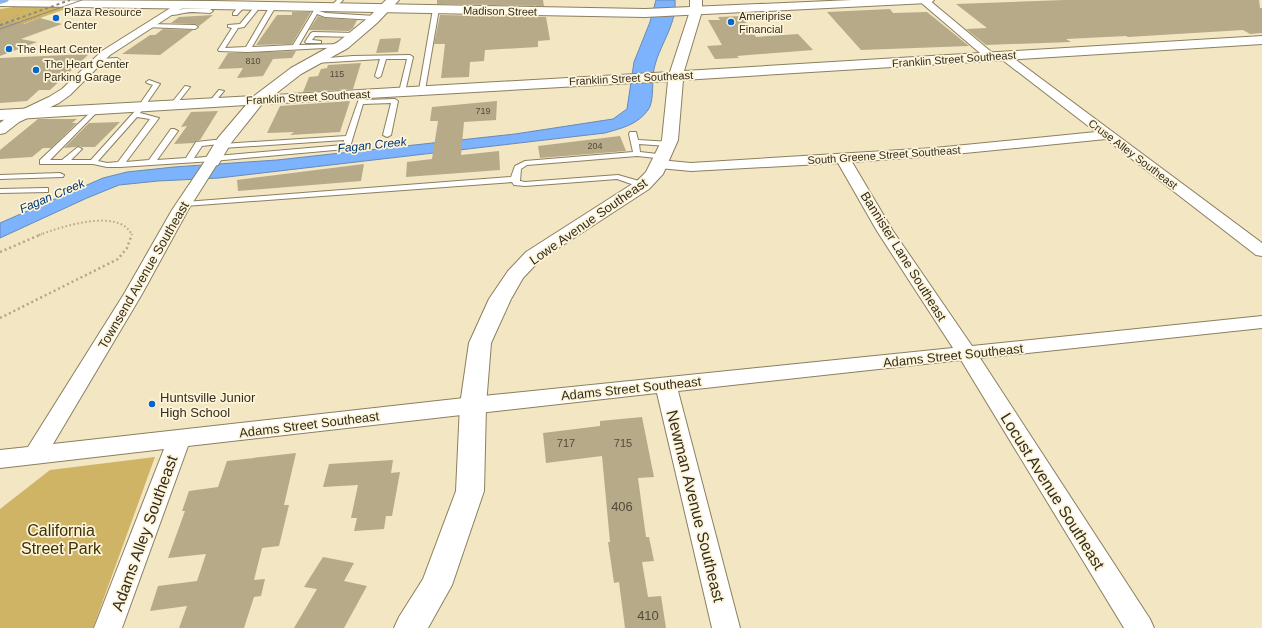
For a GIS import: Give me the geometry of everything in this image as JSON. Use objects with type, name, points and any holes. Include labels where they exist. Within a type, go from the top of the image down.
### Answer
[{"type":"street","name":"Cruse Alley Southeast","points":[[923,0],[1108,135],[1262,251]]},
{"type":"street","name":"Madison Street","points":[[1,2],[178,13],[244,5],[318,9],[337,4],[389,4],[436,10],[645,13],[679,12],[696,6],[928,0]]},
{"type":"street","name":"Townsend Avenue Southeast","points":[[35,455],[133,294],[184,204],[223,143],[258,100],[296,70],[314,61],[335,46],[355,35],[389,4]]},
{"type":"street","name":"Lowe Avenue Southeast","points":[[410,628],[436,585],[470,491],[473,404],[480,342],[500,299],[515,276],[532,256],[643,185],[654,174],[670,140],[666,76],[696,6]]},
{"type":"street","points":[[0,130],[24,113],[54,100],[74,85],[112,49],[178,13]]},
{"type":"street","name":"Franklin Street Southeast","points":[[0,115],[97,109],[137,110],[173,105],[258,100],[362,98],[422,90],[1262,40]]},
{"type":"street","points":[[54,100],[53,104],[55,107],[69,111]]},
{"type":"street","name":"South Greene Street Southeast","points":[[663,155],[691,167],[934,152],[1108,135]]},
{"type":"street","name":"Bannister Lane Southeast","points":[[843,158],[886,231],[967,354]]},
{"type":"street","name":"Adams Street Southeast","points":[[0,458],[179,439],[473,404],[967,354],[1262,322]]},
{"type":"street","name":"Locust Avenue Southeast","points":[[967,354],[1140,628]]},
{"type":"street","name":"Newman Avenue Southeast","points":[[666,385],[726,628]]},
{"type":"street","name":"Adams Alley Southeast","points":[[108,628],[179,439]]},
{"type":"lane","points":[[244,5],[234,15],[228,26],[242,26],[258,6]]},
{"type":"lane","points":[[247,50],[273,6]]},
{"type":"lane","points":[[294,48],[318,9],[325,15],[375,18]]},
{"type":"lane","points":[[195,14],[204,16],[211,10]]},
{"type":"lane","points":[[422,90],[436,10]]},
{"type":"lane","points":[[163,26],[178,13]]},
{"type":"lane","points":[[145,30],[163,26],[195,27]]},
{"type":"lane","points":[[236,26],[221,50],[335,46]]},
{"type":"lane","points":[[352,58],[335,46],[308,42],[313,34],[355,35]]},
{"type":"lane","points":[[378,76],[384,57]]},
{"type":"lane","points":[[314,61],[352,58],[410,57],[402,92]]},
{"type":"lane","points":[[98,61],[117,60]]},
{"type":"lane","points":[[93,162],[158,84],[149,82]]},
{"type":"lane","points":[[173,105],[187,87]]},
{"type":"lane","points":[[211,103],[221,91]]},
{"type":"lane","points":[[97,109],[43,162],[93,162],[107,165],[212,160],[346,147],[362,98],[395,101],[386,135]]},
{"type":"lane","points":[[120,164],[156,118],[137,110]]},
{"type":"lane","points":[[152,162],[174,130]]},
{"type":"lane","points":[[190,160],[199,144],[349,138]]},
{"type":"lane","points":[[637,154],[634,138],[663,155]]},
{"type":"lane","points":[[64,162],[78,149]]},
{"type":"lane","points":[[643,185],[618,177],[525,184],[517,183],[515,179],[516,170],[519,166],[525,163],[637,154],[663,155]]},
{"type":"lane","points":[[0,177],[60,175]]},
{"type":"lane","points":[[184,204],[515,179]]},
{"type":"lane","points":[[0,191],[45,190]]},
{"type":"path","points":[[0,30],[46,14]]},
{"type":"path","points":[[10,19],[24,19],[40,16]]},
{"type":"path","points":[[20,23],[24,19]]},
{"type":"path","points":[[0,252],[34,236],[65,226],[89,221],[108,221],[123,224],[132,234],[127,248],[118,259],[0,318]]},
{"type":"green space","points":[[20,6],[74,6],[6,30],[0,35],[0,9]]},
{"type":"green space","name":"California Street Park","points":[[155,457],[93,628],[0,628],[0,509],[50,470]]},
{"type":"water","name":"Fagan Creek","points":[[656,0],[675,0],[674,17],[655,65],[650,106],[644,115],[634,123],[623,127],[605,133],[219,178],[158,181],[119,185],[0,238],[0,223],[103,178],[127,172],[174,167],[277,160],[515,134],[613,119],[627,109],[634,62],[650,22]]},
{"type":"building","points":[[437,0],[543,0],[544,6],[437,4]]},
{"type":"building","points":[[1064,0],[1259,0],[1260,8],[1262,8],[1262,33],[1250,34],[1243,30],[1066,39],[1071,42],[986,45],[966,29],[987,28],[956,4]]},
{"type":"building","points":[[890,9],[893,13],[927,12],[969,46],[861,50],[827,12]]},
{"type":"building","points":[[292,12],[311,12],[292,44],[256,45],[277,15],[292,15]]},
{"type":"building","points":[[213,15],[199,26],[195,24],[171,23],[179,17]]},
{"type":"building","points":[[440,15],[546,17],[550,40],[538,41],[538,47],[485,50],[484,61],[470,62],[469,77],[441,78],[445,44],[434,44]]},
{"type":"building","points":[[318,16],[325,18],[357,20],[353,28],[349,31],[309,30]]},
{"type":"building","points":[[742,16],[756,37],[798,34],[813,50],[715,59],[707,46],[722,45],[708,20],[720,20],[718,17]]},
{"type":"building","points":[[40,18],[62,24],[21,39],[37,42],[0,56],[0,25],[12,21],[24,24]]},
{"type":"building","points":[[163,29],[193,30],[160,55],[122,54],[150,35],[155,35]]},
{"type":"building","points":[[401,38],[398,52],[376,53],[380,39]]},
{"type":"building","points":[[296,51],[292,58],[273,59],[263,76],[237,78],[243,68],[218,69],[228,53]]},
{"type":"building","name":"The Heart Center Parking Garage","points":[[89,54],[50,90],[39,90],[27,101],[0,103],[0,58]]},
{"type":"building","points":[[361,63],[353,89],[303,92],[309,77],[318,76],[321,69],[327,68],[328,65]]},
{"type":"building","points":[[350,101],[340,132],[290,135],[294,132],[267,133],[280,106]]},
{"type":"building","points":[[497,101],[496,120],[464,122],[461,155],[499,151],[500,170],[406,177],[407,162],[432,159],[438,121],[430,121],[432,107]]},
{"type":"building","points":[[218,111],[200,140],[194,143],[174,144],[187,126],[181,127],[191,112]]},
{"type":"building","points":[[38,119],[77,119],[72,123],[77,123],[51,148],[43,148],[32,157],[0,159],[0,150]]},
{"type":"building","points":[[120,122],[95,147],[79,146],[64,148],[89,123]]},
{"type":"building","points":[[620,136],[626,151],[540,158],[538,146]]},
{"type":"building","points":[[364,164],[361,181],[238,191],[237,180]]},
{"type":"building","points":[[642,417],[654,477],[638,478],[646,537],[649,537],[654,561],[642,562],[648,597],[661,596],[666,628],[625,628],[619,582],[614,583],[608,542],[610,542],[602,456],[546,463],[543,433],[600,426],[600,421]]},
{"type":"building","points":[[296,453],[284,505],[289,505],[279,546],[262,548],[254,580],[265,579],[261,596],[254,597],[244,628],[179,628],[187,606],[150,611],[158,586],[197,581],[206,554],[168,558],[185,511],[182,511],[189,491],[218,487],[227,461]]},
{"type":"building","points":[[393,460],[391,473],[400,472],[392,516],[386,516],[384,529],[354,531],[357,518],[351,518],[358,485],[323,487],[329,464]]},
{"type":"building","points":[[323,557],[354,563],[344,581],[367,586],[344,628],[294,628],[317,589],[304,587]]},
{"type":"tram line","points":[[0,29],[82,0]]},
{"type":"railway","points":[[0,25],[70,0]]},
{"type":"place","name":"Plaza Resource Center","points":[[56,18]]},
{"type":"place","name":"Ameriprise Financial","points":[[731,22]]},
{"type":"place","name":"The Heart Center","points":[[9,49]]},
{"type":"place","name":"The Heart Center Parking Garage","points":[[36,70]]},
{"type":"place","name":"Huntsville Junior High School","points":[[152,404]]}]
